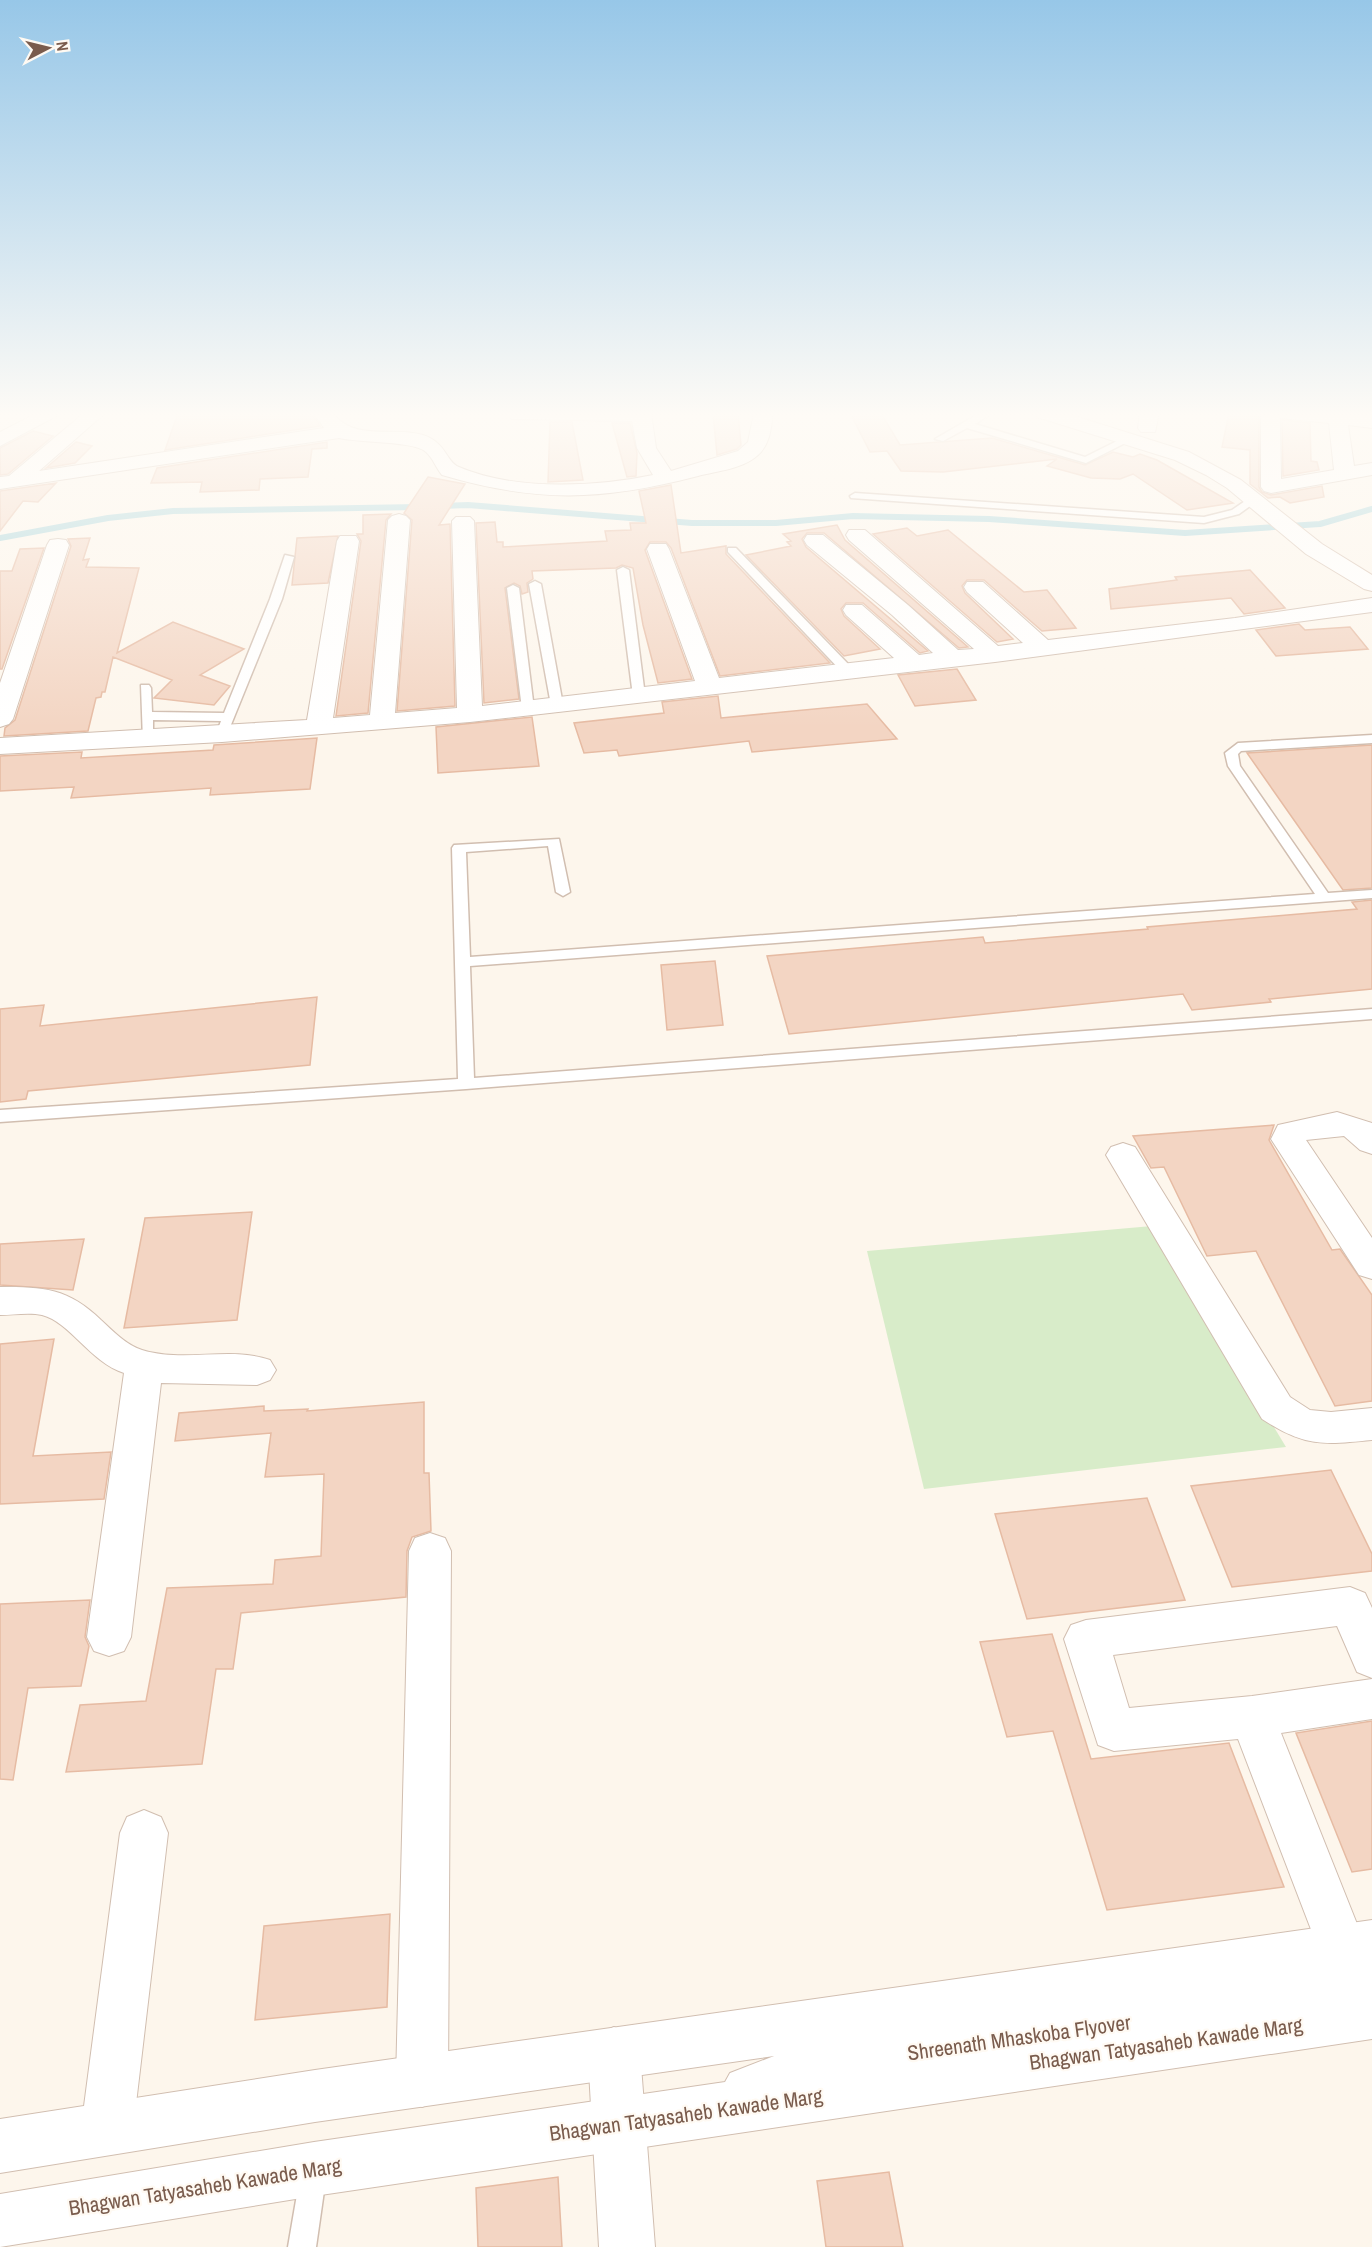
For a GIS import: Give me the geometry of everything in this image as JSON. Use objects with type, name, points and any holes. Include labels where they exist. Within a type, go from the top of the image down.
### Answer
[{"type":"street","points":[[1274,518],[1314,549],[1372,584]]},
{"type":"street","points":[[381,721],[399,520]]},
{"type":"street","points":[[463,521],[470,715]]},
{"type":"street","points":[[857,535],[995,655]]},
{"type":"street","points":[[815,540],[900,610],[953,659]]},
{"type":"street","points":[[319,726],[348,541]]},
{"type":"street","points":[[0,719],[58,545]]},
{"type":"street","points":[[658,549],[710,688]]},
{"type":"street","points":[[975,587],[1044,649]]},
{"type":"street","points":[[0,746],[147,727],[319,726],[470,715],[995,655],[1290,618],[1372,605]]},
{"type":"street","points":[[854,610],[915,664]]},
{"type":"street","points":[[1372,1142],[1360,1127],[1347,1124],[1295,1131],[1290,1133],[1288,1139],[1372,1266]]},
{"type":"street","points":[[1123,1155],[1275,1408],[1302,1425],[1331,1428],[1372,1424]]},
{"type":"street","points":[[0,1301],[44,1301],[72,1315],[100,1343],[126,1359],[158,1370],[256,1371]]},
{"type":"street","points":[[109,1637],[144,1365]]},
{"type":"street","points":[[422,2081],[430,1551]]},
{"type":"street","points":[[1372,1658],[1350,1606],[1086,1639],[1114,1730],[1252,1717],[1372,1699]]},
{"type":"street","points":[[0,2146],[614,2053],[1362,1960],[1252,1717]]},
{"type":"street","points":[[107,2129],[144,1833]]},
{"type":"street","name":"Shreenath Mhaskoba Flyover","points":[[672,2117],[814,2068],[1362,1960]]},
{"type":"street","name":"Bhagwan Tatyasaheb Kawade Marg","points":[[0,2221],[314,2169],[1372,2014]]},
{"type":"street","points":[[614,2053],[627,2247]]},
{"type":"lane","points":[[1173,518],[1204,520],[1220,518]]},
{"type":"lane","points":[[732,550],[848,671]]},
{"type":"lane","points":[[226,725],[276,599],[289,557]]},
{"type":"lane","points":[[623,570],[639,696]]},
{"type":"lane","points":[[535,584],[557,705]]},
{"type":"lane","points":[[513,588],[528,709]]},
{"type":"lane","points":[[145,688],[147,727]]},
{"type":"lane","points":[[1324,897],[1234,766],[1231,753],[1238,747],[1372,739]]},
{"type":"lane","points":[[466,1084],[459,848],[554,842],[563,892]]},
{"type":"lane","points":[[462,962],[1372,894]]},
{"type":"lane","points":[[0,1116],[466,1084],[1372,1014]]},
{"type":"lane","points":[[302,2247],[314,2169]]},
{"type":"green space","points":[[1152,1226],[1286,1447],[924,1489],[867,1251]]},
{"type":"building","points":[[0,518],[10,518],[0,531]]},
{"type":"building","points":[[363,518],[388,518],[368,713],[336,716],[361,541],[357,534],[363,534]]},
{"type":"building","points":[[410,518],[444,518],[439,525],[450,524],[455,706],[397,711],[412,520]]},
{"type":"building","points":[[645,518],[676,518],[681,553],[726,546],[726,554],[830,663],[720,676],[671,548],[666,542],[650,542],[645,550],[692,679],[658,683],[643,625],[633,568],[622,565],[616,568],[532,571],[533,579],[527,583],[528,592],[522,594],[520,586],[514,583],[505,588],[519,699],[484,703],[476,523],[495,522],[497,542],[503,542],[503,547],[607,541],[605,531],[631,530],[630,523],[646,523]]},
{"type":"building","points":[[837,525],[845,540],[968,647],[959,648],[824,533],[807,533],[802,539],[806,547],[928,651],[920,653],[863,603],[846,603],[841,609],[844,616],[880,649],[844,656],[746,555],[791,546],[787,542],[791,541],[783,534]]},
{"type":"building","points":[[907,528],[917,536],[948,530],[1024,592],[1047,590],[1076,628],[1042,631],[984,580],[967,580],[962,586],[965,593],[1013,639],[997,642],[873,534]]},
{"type":"building","points":[[338,536],[328,583],[292,585],[297,538]]},
{"type":"building","points":[[90,538],[83,560],[89,559],[86,567],[139,568],[117,653],[173,622],[244,649],[200,675],[230,686],[214,705],[154,698],[172,680],[113,657],[105,692],[102,692],[101,697],[96,698],[88,731],[4,736],[5,728],[15,720],[71,546],[68,539]]},
{"type":"building","points":[[44,548],[2,669],[0,669],[0,571],[12,571],[20,549]]},
{"type":"building","points":[[1250,570],[1285,608],[1244,614],[1231,598],[1111,609],[1109,589],[1177,580],[1175,577]]},
{"type":"building","points":[[1299,624],[1305,630],[1350,627],[1368,649],[1276,656],[1256,630]]},
{"type":"building","points":[[957,669],[976,700],[915,706],[898,675]]},
{"type":"building","points":[[718,696],[721,718],[867,704],[897,739],[752,752],[749,741],[619,756],[617,750],[584,753],[574,723],[664,713],[662,702]]},
{"type":"building","points":[[532,717],[539,766],[438,773],[436,727]]},
{"type":"building","points":[[317,738],[310,789],[210,795],[211,788],[71,798],[74,787],[0,791],[0,756],[82,752],[81,758],[213,750],[214,745]]},
{"type":"building","points":[[1372,745],[1372,888],[1343,890],[1247,753]]},
{"type":"building","points":[[1372,900],[1372,989],[1269,999],[1271,1002],[1192,1010],[1183,994],[789,1034],[767,956],[983,937],[985,943],[1148,929],[1147,927],[1357,909],[1352,902]]},
{"type":"building","points":[[715,961],[723,1025],[667,1030],[661,965]]},
{"type":"building","points":[[317,997],[310,1065],[28,1091],[26,1099],[0,1102],[0,1009],[44,1005],[40,1026]]},
{"type":"building","points":[[1274,1125],[1269,1140],[1332,1250],[1340,1249],[1372,1295],[1372,1401],[1335,1406],[1256,1251],[1207,1256],[1164,1167],[1151,1168],[1133,1136]]},
{"type":"building","points":[[252,1212],[237,1320],[124,1328],[145,1218]]},
{"type":"building","points":[[84,1239],[73,1290],[0,1285],[0,1244]]},
{"type":"building","points":[[54,1339],[33,1456],[111,1452],[104,1499],[0,1504],[0,1344]]},
{"type":"building","points":[[424,1402],[424,1473],[429,1473],[431,1531],[412,1537],[407,1551],[406,1597],[241,1613],[233,1669],[216,1669],[202,1764],[66,1772],[80,1705],[146,1701],[167,1588],[273,1584],[275,1560],[321,1556],[324,1474],[265,1477],[271,1433],[175,1441],[179,1413],[264,1406],[264,1411],[308,1409],[307,1411]]},
{"type":"building","points":[[1331,1470],[1372,1554],[1372,1571],[1232,1587],[1191,1486]]},
{"type":"building","points":[[1147,1498],[1185,1600],[1027,1619],[995,1514]]},
{"type":"building","points":[[90,1600],[85,1637],[89,1646],[81,1686],[28,1688],[13,1780],[0,1779],[0,1604]]},
{"type":"building","points":[[1052,1634],[1091,1759],[1229,1743],[1284,1887],[1107,1910],[1053,1731],[1007,1737],[980,1642]]},
{"type":"building","points":[[1372,1721],[1372,1869],[1352,1872],[1296,1733]]},
{"type":"building","points":[[390,1914],[387,2007],[255,2020],[264,1926]]},
{"type":"building","points":[[889,2172],[903,2247],[826,2247],[817,2181]]},
{"type":"building","points":[[558,2177],[562,2247],[478,2247],[476,2188]]},
{"type":"waterway","points":[[0,538],[109,518]]},
{"type":"waterway","points":[[628,518],[692,523],[776,523],[833,518]]},
{"type":"waterway","points":[[937,518],[989,519],[1185,533],[1320,524],[1341,518]]}]
